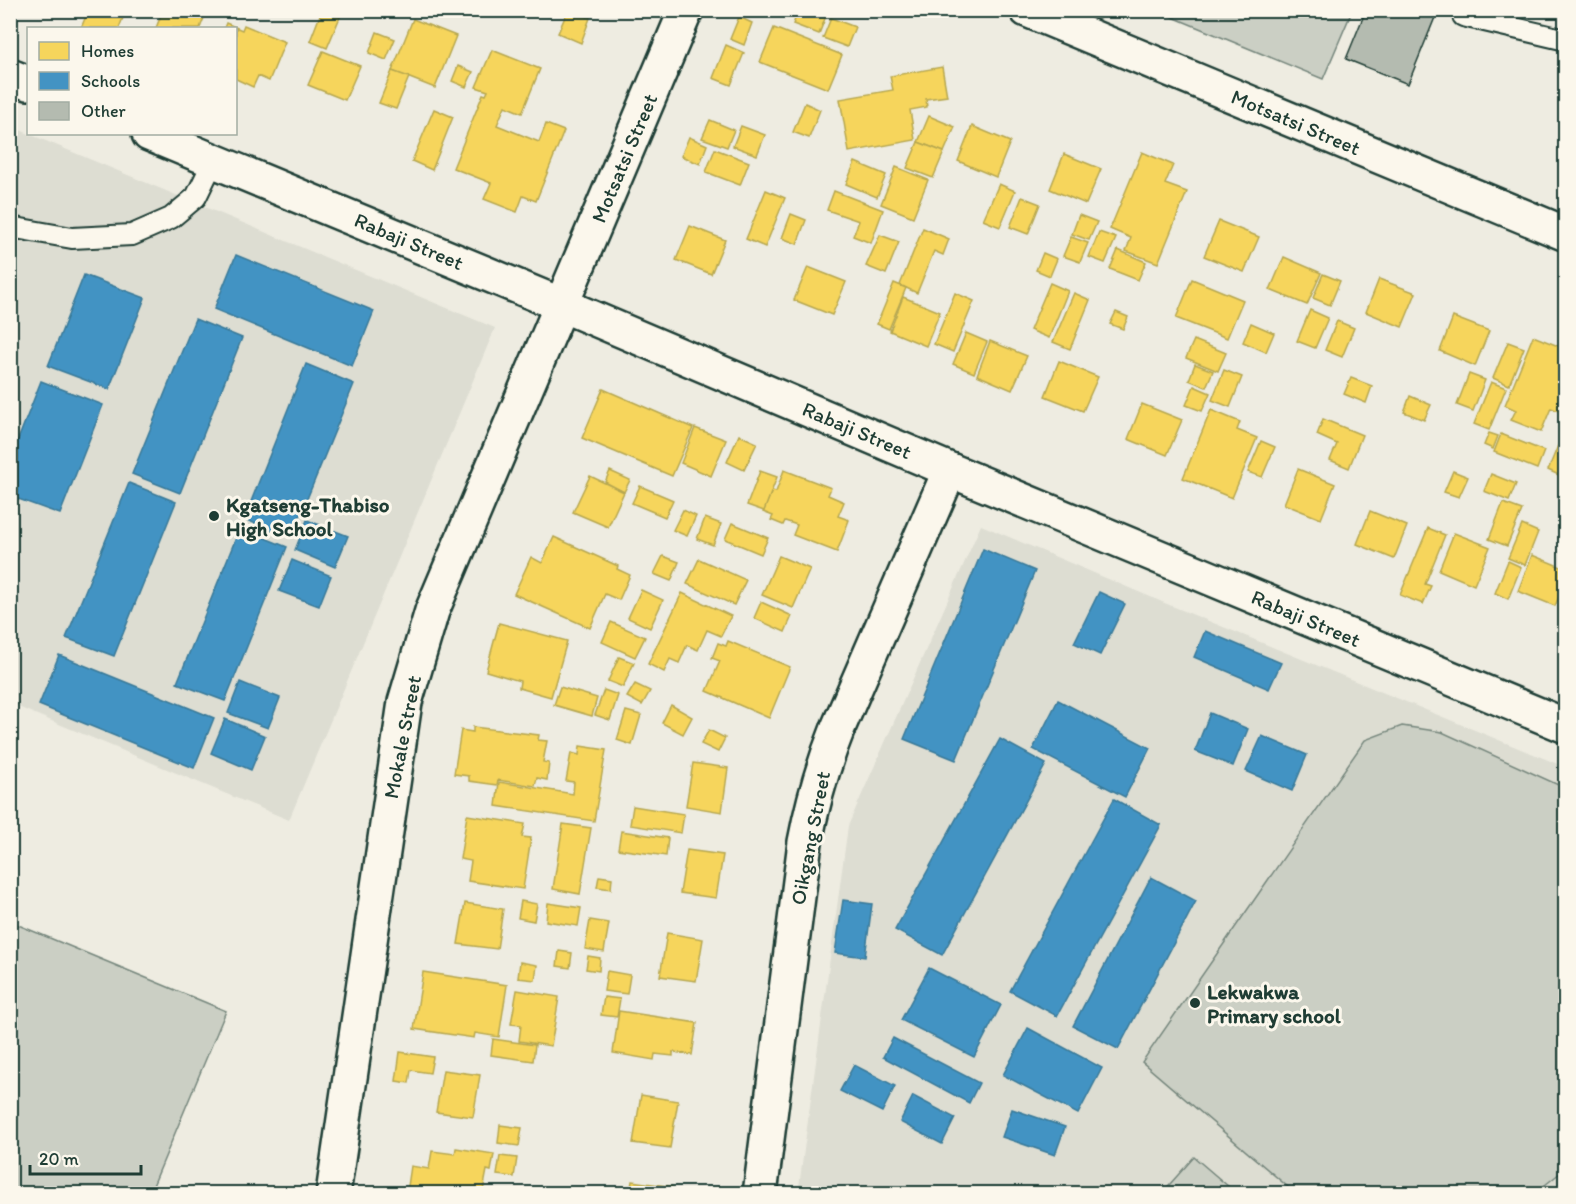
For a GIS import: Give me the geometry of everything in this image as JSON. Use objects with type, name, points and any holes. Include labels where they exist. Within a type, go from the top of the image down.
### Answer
[{"type":"street","name":"Motsatsi Street","points":[[562,305],[686,10]]},
{"type":"street","name":"Motsatsi Street","points":[[1027,10],[1566,234]]},
{"type":"street","points":[[10,76],[27,83]]},
{"type":"street","name":"Rabaji Street","points":[[152,135],[1566,726]]},
{"type":"street","name":"Mokale Street","points":[[333,1194],[405,702],[432,610],[562,305]]},
{"type":"street","name":"Oikgang Street","points":[[760,1194],[805,842],[814,796],[838,728],[950,470]]},
{"type":"lane","points":[[1463,16],[1566,40]]},
{"type":"lane","points":[[10,227],[72,238],[132,235],[171,218],[196,197],[214,160]]},
{"type":"shaded area","points":[[1352,10],[1323,79],[1158,11]]},
{"type":"shaded area","name":"Kgatseng-Thabiso High School","points":[[10,126],[495,328],[289,820],[11,704]]},
{"type":"shaded area","name":"Lekwakwa Primary school","points":[[981,525],[1565,767],[1566,1179],[1548,1193],[798,1194],[848,826]]},
{"type":"shaded area","points":[[1402,726],[1442,732],[1565,788],[1565,1169],[1535,1193],[1295,1193],[1142,1062],[1365,740]]},
{"type":"shaded area","points":[[11,922],[226,1011],[150,1193],[11,1193]]},
{"type":"shaded area","points":[[1194,1157],[1236,1193],[1162,1193]]},
{"type":"building: Homes","points":[[73,10],[126,10],[119,27],[81,27],[86,16]]},
{"type":"building: Homes","points":[[163,10],[185,10],[204,18],[200,27],[156,27]]},
{"type":"building: Homes","points":[[322,10],[343,10],[327,48],[310,41]]},
{"type":"building: Homes","points":[[444,10],[461,10],[457,20],[442,14]]},
{"type":"building: Homes","points":[[568,10],[590,18],[581,43],[558,33]]},
{"type":"building: Homes","points":[[799,10],[813,10],[826,16],[819,34],[793,24]]},
{"type":"building: Homes","points":[[739,17],[752,23],[744,45],[730,39]]},
{"type":"building: Homes","points":[[831,18],[855,27],[847,47],[823,38]]},
{"type":"building: Homes","points":[[413,19],[456,36],[435,88],[392,71]]},
{"type":"building: Homes","points":[[244,25],[285,42],[269,81],[258,76],[253,87],[237,79],[237,28],[242,30]]},
{"type":"building: Homes","points":[[774,28],[842,55],[828,89],[760,62]]},
{"type":"building: Homes","points":[[377,32],[395,39],[386,60],[369,53]]},
{"type":"building: Homes","points":[[726,45],[744,53],[731,85],[713,78]]},
{"type":"building: Homes","points":[[492,50],[540,69],[522,113],[505,106],[497,125],[539,142],[546,124],[564,131],[536,201],[523,196],[517,212],[484,199],[491,183],[453,168],[483,94],[486,95],[488,91],[476,87]]},
{"type":"building: Homes","points":[[323,51],[360,66],[345,100],[308,85]]},
{"type":"building: Homes","points":[[458,66],[473,72],[466,87],[452,81]]},
{"type":"building: Homes","points":[[942,67],[947,96],[926,99],[927,107],[910,110],[915,140],[849,152],[840,99],[893,90],[890,76]]},
{"type":"building: Homes","points":[[392,71],[409,77],[396,109],[379,103]]},
{"type":"building: Homes","points":[[805,103],[820,110],[809,138],[793,132]]},
{"type":"building: Homes","points":[[434,109],[453,117],[432,170],[412,161]]},
{"type":"building: Homes","points":[[929,116],[955,127],[944,152],[918,142]]},
{"type":"building: Homes","points":[[710,120],[734,130],[727,147],[702,138]]},
{"type":"building: Homes","points":[[741,126],[765,135],[757,155],[733,146]]},
{"type":"building: Homes","points":[[972,126],[1010,142],[996,177],[958,161]]},
{"type":"building: Homes","points":[[689,137],[707,145],[700,164],[681,156]]},
{"type":"building: Homes","points":[[918,142],[944,152],[933,178],[907,168]]},
{"type":"building: Homes","points":[[715,149],[749,162],[740,185],[706,172]]},
{"type":"building: Homes","points":[[1142,152],[1173,165],[1165,184],[1187,192],[1158,263],[1126,251],[1131,238],[1110,229]]},
{"type":"building: Homes","points":[[1064,154],[1101,169],[1086,204],[1050,189]]},
{"type":"building: Homes","points":[[855,162],[886,175],[877,197],[846,184]]},
{"type":"building: Homes","points":[[896,167],[928,180],[913,217],[881,204]]},
{"type":"building: Homes","points":[[999,184],[1015,191],[1000,227],[983,220]]},
{"type":"building: Homes","points":[[766,190],[785,198],[765,247],[746,239]]},
{"type":"building: Homes","points":[[834,191],[883,210],[871,243],[853,236],[859,221],[827,210]]},
{"type":"building: Homes","points":[[1022,197],[1040,204],[1028,234],[1010,227]]},
{"type":"building: Homes","points":[[791,214],[806,220],[797,244],[782,238]]},
{"type":"building: Homes","points":[[1079,215],[1097,222],[1089,240],[1072,234]]},
{"type":"building: Homes","points":[[1219,221],[1259,237],[1244,272],[1204,256]]},
{"type":"building: Homes","points":[[690,226],[725,240],[711,274],[676,260]]},
{"type":"building: Homes","points":[[923,228],[949,239],[943,255],[934,251],[917,293],[900,285]]},
{"type":"building: Homes","points":[[1099,232],[1116,238],[1105,263],[1089,257]]},
{"type":"building: Homes","points":[[880,235],[899,242],[886,274],[866,266]]},
{"type":"building: Homes","points":[[1071,237],[1088,243],[1080,262],[1063,256]]},
{"type":"building: Homes","points":[[1118,250],[1146,262],[1138,280],[1110,269]]},
{"type":"building: Homes","points":[[1043,253],[1057,259],[1050,276],[1036,270]]},
{"type":"building: Homes","points":[[1284,257],[1321,273],[1307,305],[1270,290]]},
{"type":"building: Homes","points":[[808,267],[846,282],[832,315],[794,300]]},
{"type":"building: Homes","points":[[1323,274],[1340,281],[1330,305],[1313,298]]},
{"type":"building: Homes","points":[[1192,279],[1243,300],[1227,338],[1176,318]]},
{"type":"building: Homes","points":[[1379,279],[1416,293],[1402,327],[1366,312]]},
{"type":"building: Homes","points":[[894,283],[906,288],[889,329],[877,324]]},
{"type":"building: Homes","points":[[1050,283],[1068,291],[1049,338],[1030,330]]},
{"type":"building: Homes","points":[[955,293],[974,301],[953,352],[934,344]]},
{"type":"building: Homes","points":[[1074,293],[1090,300],[1070,349],[1053,342]]},
{"type":"building: Homes","points":[[903,297],[940,312],[926,346],[890,331]]},
{"type":"building: Homes","points":[[1310,310],[1328,318],[1315,348],[1297,341]]},
{"type":"building: Homes","points":[[1116,312],[1128,317],[1123,329],[1110,324]]},
{"type":"building: Homes","points":[[1453,317],[1489,331],[1475,366],[1440,351]]},
{"type":"building: Homes","points":[[1337,321],[1354,328],[1342,357],[1325,350]]},
{"type":"building: Homes","points":[[1251,323],[1274,333],[1266,352],[1243,342]]},
{"type":"building: Homes","points":[[966,333],[987,342],[974,373],[953,364]]},
{"type":"building: Homes","points":[[1533,336],[1566,349],[1566,400],[1561,412],[1551,408],[1541,432],[1511,420],[1516,410],[1505,405]]},
{"type":"building: Homes","points":[[1194,340],[1226,353],[1218,371],[1186,358]]},
{"type":"building: Homes","points":[[990,341],[1027,356],[1012,390],[977,375]]},
{"type":"building: Homes","points":[[1508,342],[1524,348],[1509,385],[1493,378]]},
{"type":"building: Homes","points":[[1059,361],[1098,377],[1083,411],[1045,396]]},
{"type":"building: Homes","points":[[1195,364],[1213,371],[1206,387],[1189,380]]},
{"type":"building: Homes","points":[[1224,370],[1242,377],[1230,407],[1212,400]]},
{"type":"building: Homes","points":[[1469,374],[1485,380],[1473,411],[1457,405]]},
{"type":"building: Homes","points":[[1351,378],[1372,386],[1366,403],[1344,394]]},
{"type":"building: Homes","points":[[1491,382],[1506,388],[1489,430],[1474,424]]},
{"type":"building: Homes","points":[[1194,386],[1210,393],[1202,411],[1186,405]]},
{"type":"building: Homes","points":[[603,389],[693,428],[672,476],[582,438]]},
{"type":"building: Homes","points":[[1410,396],[1431,405],[1424,420],[1404,412]]},
{"type":"building: Homes","points":[[1142,404],[1182,420],[1167,455],[1128,439]]},
{"type":"building: Homes","points":[[1211,410],[1240,422],[1237,430],[1257,438],[1232,498],[1183,478]]},
{"type":"building: Homes","points":[[1323,419],[1362,435],[1349,468],[1330,460],[1337,444],[1317,435]]},
{"type":"building: Homes","points":[[1566,426],[1566,475],[1565,478],[1548,470]]},
{"type":"building: Homes","points":[[695,428],[726,440],[711,476],[681,463]]},
{"type":"building: Homes","points":[[1489,433],[1498,436],[1493,449],[1484,445]]},
{"type":"building: Homes","points":[[1501,434],[1544,451],[1537,469],[1494,452]]},
{"type":"building: Homes","points":[[739,435],[757,443],[744,470],[727,462]]},
{"type":"building: Homes","points":[[1261,441],[1275,447],[1262,477],[1248,472]]},
{"type":"building: Homes","points":[[1298,469],[1335,484],[1321,519],[1284,504]]},
{"type":"building: Homes","points":[[784,470],[831,488],[828,495],[844,502],[838,516],[849,520],[837,552],[793,535],[797,525],[785,521],[783,525],[771,520],[773,516],[763,512],[772,491],[776,492]]},
{"type":"building: Homes","points":[[610,471],[630,480],[624,492],[605,482]]},
{"type":"building: Homes","points":[[760,471],[777,477],[764,511],[747,505]]},
{"type":"building: Homes","points":[[1453,471],[1468,477],[1459,497],[1444,492]]},
{"type":"building: Homes","points":[[1491,474],[1516,484],[1509,501],[1484,491]]},
{"type":"building: Homes","points":[[590,476],[624,492],[608,527],[573,512]]},
{"type":"building: Homes","points":[[640,486],[673,500],[665,517],[632,503]]},
{"type":"building: Homes","points":[[1503,503],[1522,510],[1507,546],[1489,539]]},
{"type":"building: Homes","points":[[683,510],[696,516],[687,536],[673,530]]},
{"type":"building: Homes","points":[[1370,511],[1407,526],[1394,559],[1357,544]]},
{"type":"building: Homes","points":[[705,518],[721,524],[713,545],[697,539]]},
{"type":"building: Homes","points":[[732,523],[768,538],[761,554],[725,539]]},
{"type":"building: Homes","points":[[1522,525],[1538,532],[1525,565],[1508,558]]},
{"type":"building: Homes","points":[[1428,528],[1445,535],[1425,584],[1431,586],[1423,604],[1400,595]]},
{"type":"building: Homes","points":[[1454,533],[1490,547],[1474,585],[1439,570]]},
{"type":"building: Homes","points":[[554,537],[618,566],[617,569],[630,575],[619,600],[605,594],[590,628],[514,594],[531,557],[542,563]]},
{"type":"building: Homes","points":[[1532,555],[1566,569],[1566,580],[1555,606],[1518,591]]},
{"type":"building: Homes","points":[[663,556],[679,562],[671,581],[654,574]]},
{"type":"building: Homes","points":[[779,556],[810,569],[793,608],[762,595]]},
{"type":"building: Homes","points":[[699,559],[746,580],[734,605],[687,584]]},
{"type":"building: Homes","points":[[1508,561],[1521,567],[1508,599],[1495,593]]},
{"type":"building: Homes","points":[[641,590],[663,600],[650,628],[628,618]]},
{"type":"building: Homes","points":[[682,593],[731,616],[721,636],[707,630],[698,650],[687,645],[679,663],[670,659],[664,672],[648,664]]},
{"type":"building: Homes","points":[[761,602],[792,616],[785,632],[754,618]]},
{"type":"building: Homes","points":[[611,622],[645,637],[635,657],[602,642]]},
{"type":"building: Homes","points":[[499,623],[567,641],[551,697],[519,688],[520,681],[486,671]]},
{"type":"building: Homes","points":[[728,641],[790,667],[769,718],[707,691],[720,661],[712,658],[718,643],[726,646]]},
{"type":"building: Homes","points":[[619,657],[634,663],[623,687],[608,681]]},
{"type":"building: Homes","points":[[635,684],[650,691],[642,705],[627,697]]},
{"type":"building: Homes","points":[[560,687],[597,698],[592,716],[554,705]]},
{"type":"building: Homes","points":[[604,690],[618,695],[610,720],[595,715]]},
{"type":"building: Homes","points":[[671,705],[692,717],[683,734],[662,723]]},
{"type":"building: Homes","points":[[626,711],[641,715],[632,745],[617,740]]},
{"type":"building: Homes","points":[[473,727],[539,735],[538,740],[547,741],[543,762],[549,763],[547,780],[537,778],[535,786],[498,780],[497,785],[469,781],[469,776],[454,774],[461,730],[473,732]]},
{"type":"building: Homes","points":[[709,730],[725,738],[718,752],[701,744]]},
{"type":"building: Homes","points":[[580,746],[606,750],[594,821],[496,806],[499,782],[573,794],[574,782],[566,781],[571,753],[579,755]]},
{"type":"building: Homes","points":[[693,763],[728,768],[722,812],[686,806]]},
{"type":"building: Homes","points":[[633,806],[684,814],[681,833],[630,825]]},
{"type":"building: Homes","points":[[467,815],[525,824],[522,837],[531,838],[523,889],[468,881],[471,861],[460,859]]},
{"type":"building: Homes","points":[[563,824],[591,828],[580,894],[553,889]]},
{"type":"building: Homes","points":[[621,831],[668,838],[666,856],[618,849]]},
{"type":"building: Homes","points":[[687,850],[723,855],[716,898],[680,893]]},
{"type":"building: Homes","points":[[599,876],[612,878],[611,889],[597,887]]},
{"type":"building: Homes","points":[[521,901],[537,904],[534,921],[518,918]]},
{"type":"building: Homes","points":[[465,903],[503,909],[497,949],[458,944]]},
{"type":"building: Homes","points":[[548,903],[581,908],[578,926],[546,921]]},
{"type":"building: Homes","points":[[590,920],[609,923],[604,952],[585,949]]},
{"type":"building: Homes","points":[[667,933],[703,939],[696,981],[660,976]]},
{"type":"building: Homes","points":[[559,951],[572,953],[570,968],[557,966]]},
{"type":"building: Homes","points":[[588,956],[600,958],[599,971],[586,969]]},
{"type":"building: Homes","points":[[520,962],[537,965],[535,980],[518,978]]},
{"type":"building: Homes","points":[[607,971],[630,975],[627,994],[604,991]]},
{"type":"building: Homes","points":[[423,972],[507,985],[499,1037],[475,1033],[474,1038],[414,1029]]},
{"type":"building: Homes","points":[[517,990],[559,997],[551,1046],[519,1041],[521,1025],[511,1024]]},
{"type":"building: Homes","points":[[604,997],[620,999],[617,1017],[601,1015]]},
{"type":"building: Homes","points":[[619,1011],[697,1023],[692,1055],[673,1052],[673,1056],[655,1054],[654,1060],[613,1053]]},
{"type":"building: Homes","points":[[493,1039],[535,1045],[533,1061],[491,1055]]},
{"type":"building: Homes","points":[[400,1052],[433,1057],[430,1073],[411,1070],[409,1083],[396,1081]]},
{"type":"building: Homes","points":[[443,1070],[480,1075],[473,1117],[436,1112]]},
{"type":"building: Homes","points":[[641,1095],[678,1101],[670,1148],[633,1143]]},
{"type":"building: Homes","points":[[500,1125],[522,1128],[519,1146],[498,1143]]},
{"type":"building: Homes","points":[[456,1148],[494,1154],[491,1171],[487,1170],[483,1191],[470,1189],[469,1194],[407,1193],[411,1166],[429,1169],[432,1151],[455,1154]]},
{"type":"building: Homes","points":[[500,1156],[517,1158],[514,1177],[497,1175]]},
{"type":"building: Homes","points":[[632,1181],[672,1187],[671,1194],[630,1194]]},
{"type":"building: Schools","points":[[236,255],[374,311],[352,366],[214,309]]},
{"type":"building: Schools","points":[[84,275],[145,298],[109,389],[48,366]]},
{"type":"building: Schools","points":[[195,319],[242,338],[180,493],[132,474]]},
{"type":"building: Schools","points":[[306,364],[354,384],[291,538],[244,519]]},
{"type":"building: Schools","points":[[41,381],[103,405],[60,514],[10,496],[10,460]]},
{"type":"building: Schools","points":[[129,483],[176,502],[114,656],[66,638]]},
{"type":"building: Schools","points":[[307,520],[348,536],[335,567],[295,550]]},
{"type":"building: Schools","points":[[240,528],[287,547],[225,701],[177,683]]},
{"type":"building: Schools","points":[[983,549],[1035,571],[956,760],[904,739]]},
{"type":"building: Schools","points":[[292,560],[331,576],[319,606],[279,591]]},
{"type":"building: Schools","points":[[1099,592],[1125,604],[1100,655],[1074,643]]},
{"type":"building: Schools","points":[[1205,631],[1281,663],[1269,689],[1194,657]]},
{"type":"building: Schools","points":[[59,655],[214,718],[194,768],[39,705]]},
{"type":"building: Schools","points":[[240,682],[280,698],[268,728],[228,713]]},
{"type":"building: Schools","points":[[1058,700],[1150,748],[1125,797],[1033,749]]},
{"type":"building: Schools","points":[[1210,713],[1248,729],[1233,766],[1195,751]]},
{"type":"building: Schools","points":[[225,719],[265,736],[251,770],[211,753]]},
{"type":"building: Schools","points":[[1262,736],[1307,755],[1292,791],[1246,771]]},
{"type":"building: Schools","points":[[1000,739],[1046,764],[942,955],[895,930]]},
{"type":"building: Schools","points":[[1114,799],[1161,825],[1057,1016],[1010,991]]},
{"type":"building: Schools","points":[[1151,877],[1196,901],[1118,1049],[1073,1026]]},
{"type":"building: Schools","points":[[843,900],[872,904],[865,957],[835,953]]},
{"type":"building: Schools","points":[[929,968],[1001,1005],[974,1057],[901,1020]]},
{"type":"building: Schools","points":[[1028,1028],[1102,1068],[1078,1114],[1003,1075]]},
{"type":"building: Schools","points":[[893,1038],[979,1083],[969,1103],[883,1057]]},
{"type":"building: Schools","points":[[854,1065],[895,1086],[882,1112],[840,1091]]},
{"type":"building: Schools","points":[[913,1096],[955,1118],[942,1144],[900,1122]]},
{"type":"building: Schools","points":[[1012,1109],[1065,1127],[1055,1155],[1002,1137]]},
{"type":"building: Other","points":[[1366,10],[1438,10],[1408,84],[1346,59]]},
{"type":"place","name":"Kgatseng-Thabiso High School","points":[[214,516]]},
{"type":"place","name":"Lekwakwa Primary school","points":[[1195,1003]]}]
